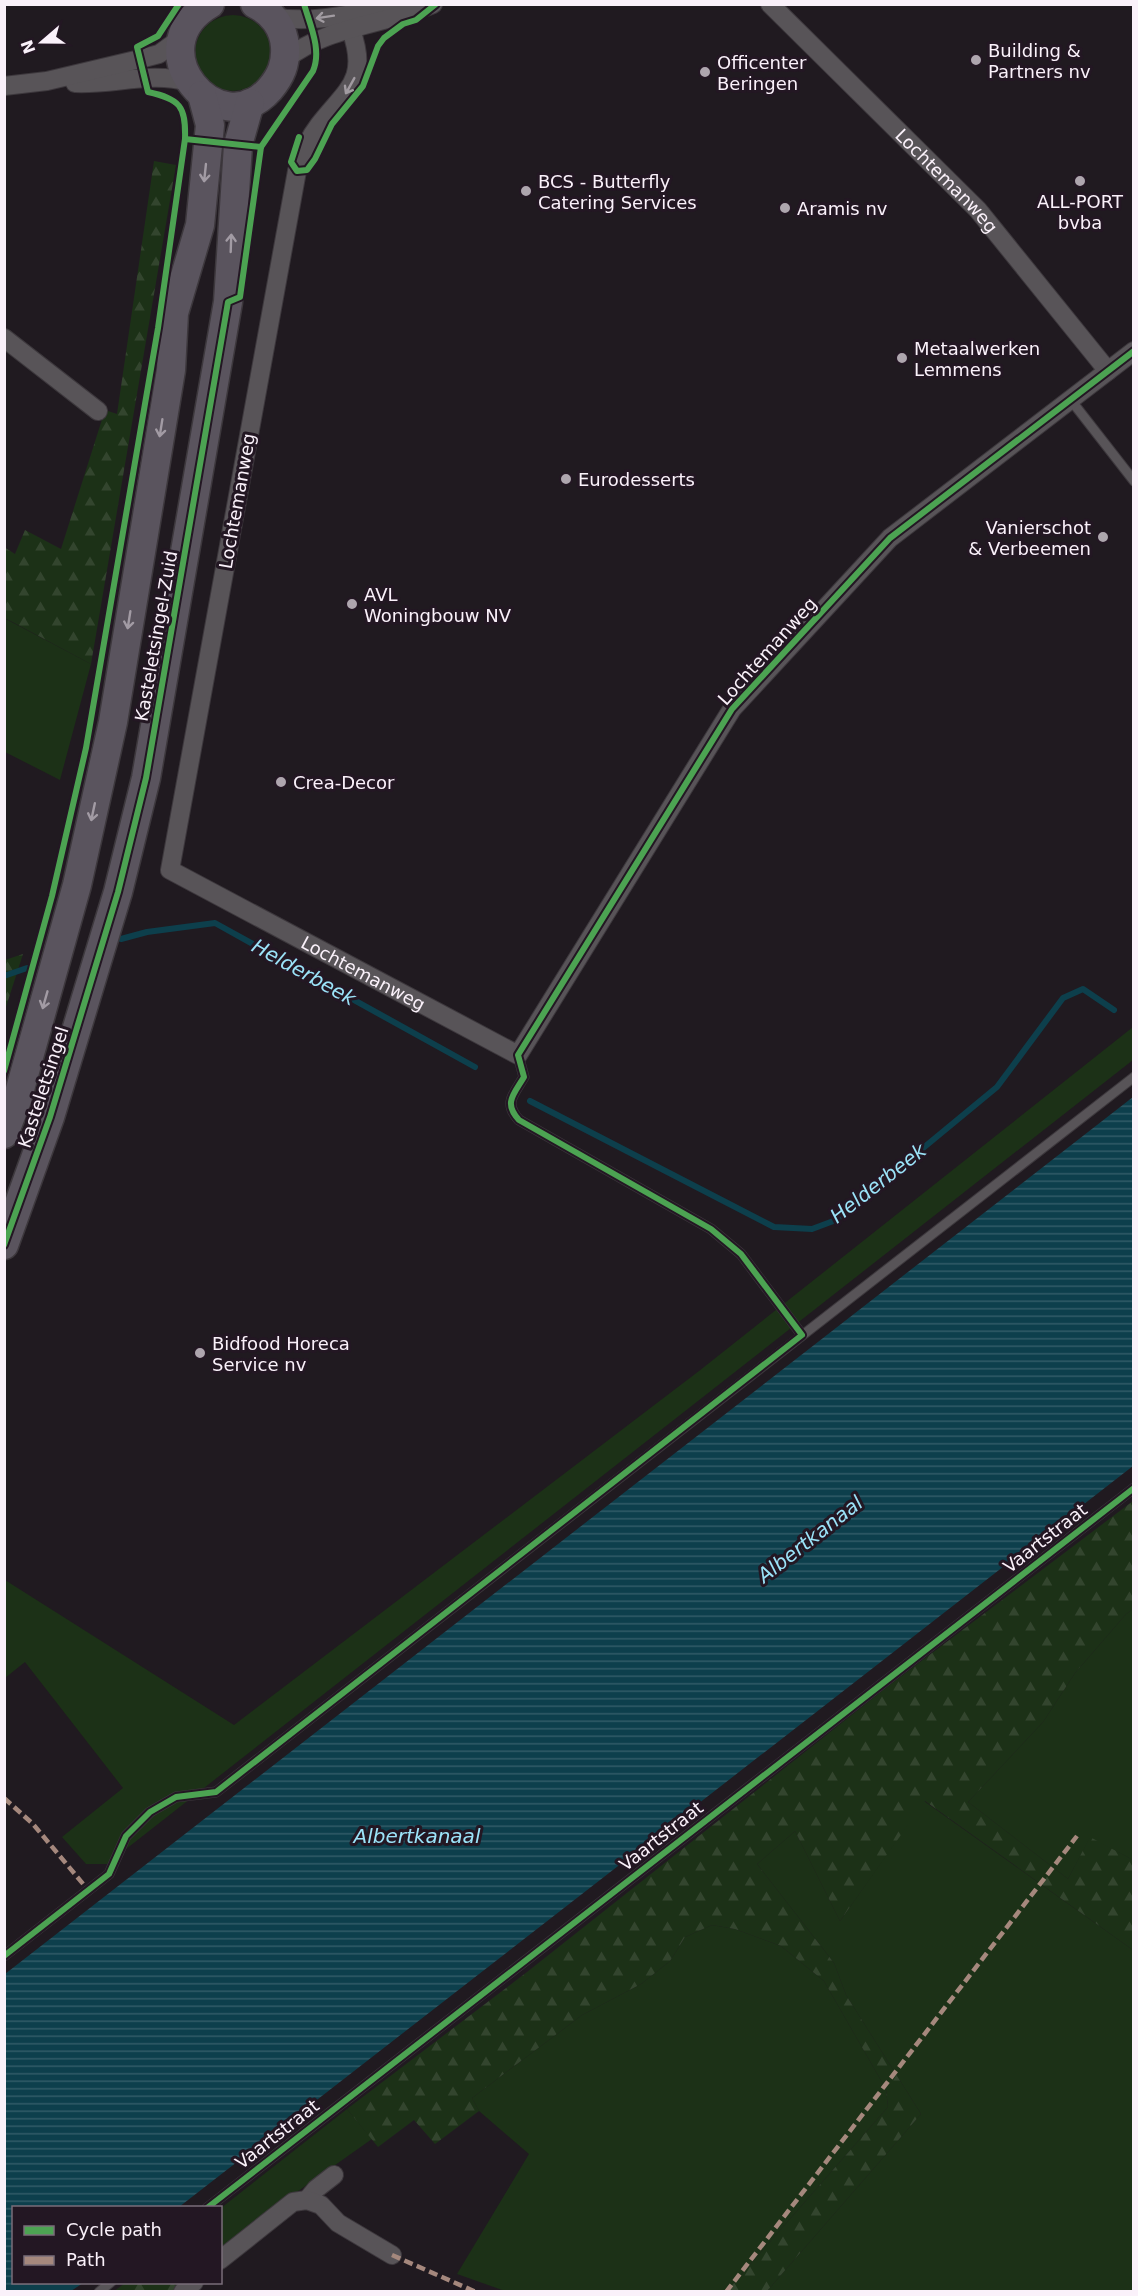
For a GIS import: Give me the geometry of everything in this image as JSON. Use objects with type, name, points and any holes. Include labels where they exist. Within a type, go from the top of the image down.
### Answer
[{"type":"main road","points":[[210,4],[193,18],[181,38],[181,62],[195,88],[219,104],[250,103],[268,91],[280,76],[286,59],[285,41],[282,30],[263,8]]},
{"type":"main road","name":"Kasteletsingel-Zuid","points":[[4,1134],[16,1100],[71,907],[112,722],[171,370],[174,313],[200,225],[210,125],[195,88]]},
{"type":"main road","name":"Kasteletsingel-Zuid","points":[[94,971],[118,892],[146,778],[168,657],[228,302],[237,145],[250,103]]},
{"type":"main road","name":"Kasteletsingel","points":[[4,1245],[50,1117],[94,971]]},
{"type":"street","points":[[263,8],[288,20],[309,20],[404,4]]},
{"type":"street","points":[[286,59],[314,40],[414,13],[433,4]]},
{"type":"street","name":"Lochtemanweg","points":[[770,4],[978,210],[1108,371]]},
{"type":"street","name":"Lochtemanweg","points":[[351,30],[358,55],[354,82],[308,141],[297,171],[170,870],[518,1055],[732,709],[890,538],[1134,351]]},
{"type":"street","points":[[4,86],[47,81],[159,54],[181,38]]},
{"type":"street","points":[[47,81],[79,84],[144,77],[172,77],[195,88]]},
{"type":"street","points":[[4,338],[98,411]]},
{"type":"street","points":[[307,2200],[316,2189],[334,2175]]},
{"type":"street","points":[[222,2258],[293,2202],[307,2200],[321,2205],[338,2223],[392,2255]]},
{"type":"lane","points":[[1070,399],[1134,481]]},
{"type":"lane","points":[[518,1055],[524,1077],[510,1100],[512,1112],[519,1120],[711,1229],[741,1254],[802,1335]]},
{"type":"lane","points":[[4,1956],[109,1874],[126,1836],[150,1812],[177,1797],[216,1792],[1134,1077]]},
{"type":"lane","name":"Vaartstraat","points":[[210,2206],[1134,1488]]},
{"type":"green space","points":[[233,15],[247,18],[260,26],[268,39],[271,53],[268,67],[260,80],[247,88],[233,91],[219,88],[206,80],[198,67],[195,53],[198,39],[206,26],[219,18]]},
{"type":"green space","points":[[154,161],[176,165],[91,664],[5,618],[4,547],[15,554],[25,530],[61,549],[105,410],[117,414]]},
{"type":"green space","points":[[4,618],[91,664],[60,780],[5,752]]},
{"type":"green space","points":[[23,954],[5,1010],[5,960]]},
{"type":"green space","points":[[1133,1027],[1133,1060],[107,1864],[86,1864],[62,1837],[123,1788],[25,1662],[5,1678],[5,1580],[234,1725],[699,1371]]},
{"type":"green space","points":[[1133,1501],[1133,1609],[1126,1614],[1075,1673],[1043,1722],[968,1802],[1068,1879],[1090,1837],[1133,1860],[1133,1950],[925,1801],[840,1921],[795,1831],[757,1864],[834,1963],[846,1995],[921,2114],[767,2291],[727,2291],[888,2107],[886,2089],[824,1981],[781,1946],[735,1929],[712,1925],[685,1937],[670,1961],[641,1984],[582,2015],[472,2098],[479,2111],[435,2144],[414,2120],[378,2147],[347,2109],[527,1972],[887,1687]]},
{"type":"green space","points":[[1133,1609],[1133,1860],[1090,1838],[1068,1879],[968,1802],[1043,1722],[1075,1673],[1126,1614]]},
{"type":"green space","points":[[924,1801],[1133,1950],[1133,2291],[767,2291],[921,2114],[846,1995],[834,1963],[757,1864],[795,1831],[840,1921]]},
{"type":"green space","points":[[712,1925],[735,1929],[781,1946],[824,1981],[886,2089],[888,2107],[727,2291],[505,2291],[457,2274],[529,2154],[479,2111],[472,2098],[582,2015],[641,1984],[670,1961],[685,1937]]},
{"type":"green space","points":[[347,2109],[372,2139],[287,2199],[222,2252],[222,2207]]},
{"type":"green space","points":[[124,2284],[182,2285],[174,2291],[113,2292]]},
{"type":"water","name":"Albertkanaal","points":[[1133,1097],[1133,1466],[180,2206],[12,2206],[12,2284],[82,2284],[71,2291],[5,2291],[5,1974]]},
{"type":"waterway","name":"Helderbeek","points":[[121,939],[147,932],[215,923],[475,1067]]},
{"type":"waterway","name":"Helderbeek","points":[[4,976],[27,968]]},
{"type":"waterway","name":"Helderbeek","points":[[530,1101],[774,1227],[812,1229],[836,1220],[997,1087],[1063,998],[1083,989],[1114,1010]]},
{"type":"marked path","points":[[4,1798],[33,1824],[89,1891]]},
{"type":"marked path","points":[[726,2292],[1077,1836]]},
{"type":"marked path","points":[[392,2255],[476,2292]]},
{"type":"cycle path","points":[[4,1071],[52,896],[86,748],[158,328],[185,139],[184,119],[179,106],[174,101],[148,92],[137,47],[158,36],[179,4]]},
{"type":"cycle path","points":[[185,139],[261,147],[313,71],[316,46],[304,4]]},
{"type":"cycle path","points":[[299,137],[291,162],[297,171],[307,170],[332,124],[363,86],[378,46],[384,38],[403,24],[416,20],[436,4]]},
{"type":"cycle path","points":[[4,1245],[50,1117],[118,892],[146,778],[228,302],[240,297],[261,147]]},
{"type":"cycle path","points":[[4,1956],[109,1874],[126,1836],[150,1812],[176,1797],[216,1792],[802,1335],[741,1254],[711,1229],[519,1120],[514,1114],[511,1103],[524,1077],[518,1055],[732,709],[890,538],[1134,351]]},
{"type":"cycle path","points":[[210,2206],[1134,1488]]},
{"type":"place","name":"Building & Partners nv","points":[[976,60]]},
{"type":"place","name":"Officenter Beringen","points":[[705,72]]},
{"type":"place","name":"ALL-PORT bvba","points":[[1080,181]]},
{"type":"place","name":"BCS - Butterfly Catering Services","points":[[526,191]]},
{"type":"place","name":"Aramis nv","points":[[785,208]]},
{"type":"place","name":"Metaalwerken Lemmens","points":[[902,358]]},
{"type":"place","name":"Eurodesserts","points":[[566,479]]},
{"type":"place","name":"Vanierschot & Verbeemen","points":[[1103,537]]},
{"type":"place","name":"AVL Woningbouw NV","points":[[352,604]]},
{"type":"place","name":"Crea-Decor","points":[[281,782]]},
{"type":"place","name":"Bidfood Horeca Service nv","points":[[200,1353]]}]
